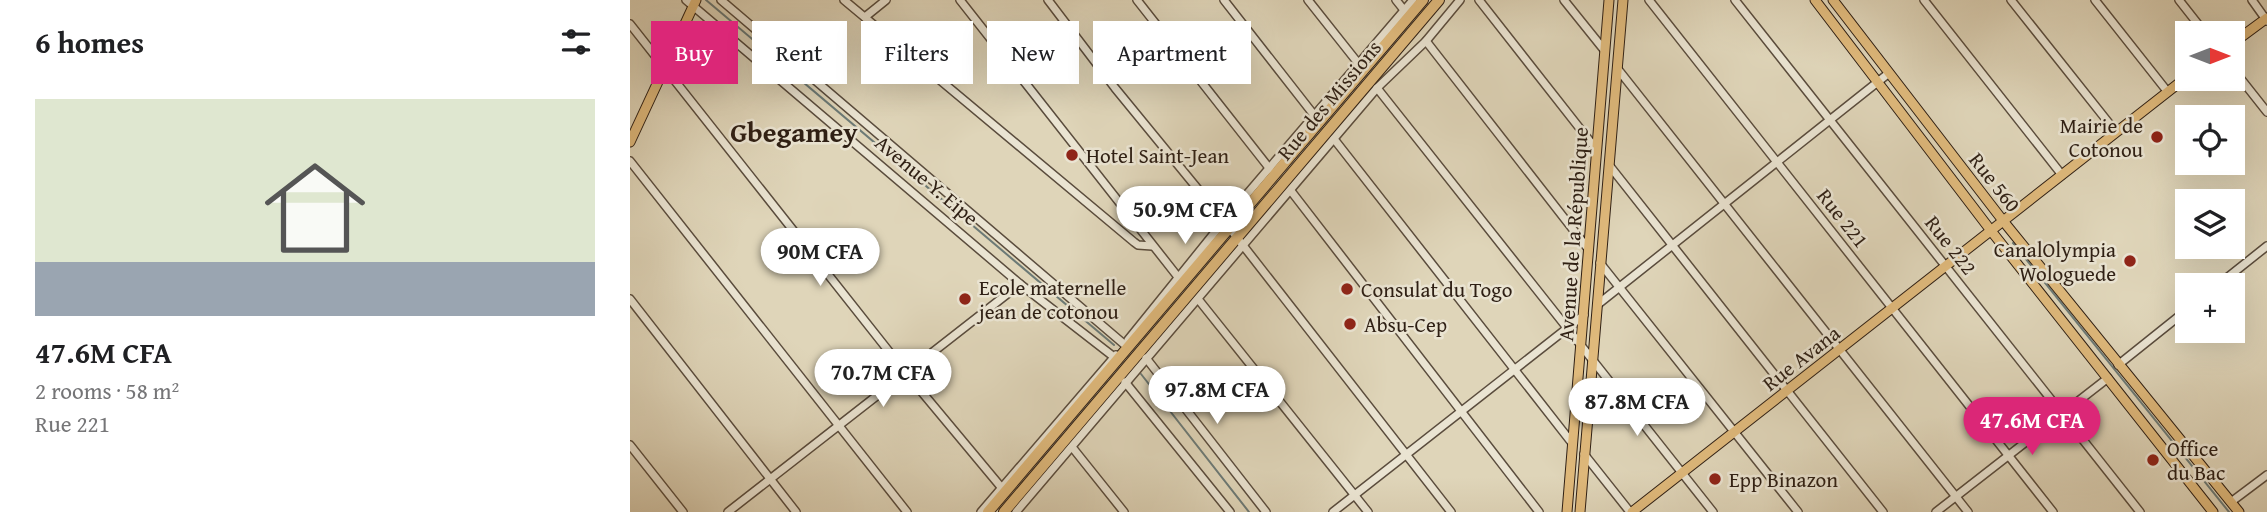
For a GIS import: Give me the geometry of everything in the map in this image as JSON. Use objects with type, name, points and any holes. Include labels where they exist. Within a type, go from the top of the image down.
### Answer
[{"type":"highway","name":"Rue des Missions","points":[[988,512],[1227,225],[1423,0]]},
{"type":"highway","name":"Rue des Missions","points":[[1004,512],[1240,243],[1439,0]]},
{"type":"main road","name":"Avenue de la République","points":[[1567,512],[1609,0]]},
{"type":"main road","name":"Avenue de la République","points":[[1580,512],[1623,0]]},
{"type":"main road","name":"Rue 560","points":[[1815,0],[1992,232],[2213,512]]},
{"type":"main road","name":"Rue 560","points":[[1833,0],[2004,222],[2239,512]]},
{"type":"main road","points":[[684,21],[692,2]]},
{"type":"main road","points":[[2245,34],[2266,19]]},
{"type":"main road","points":[[630,142],[657,84]]},
{"type":"main road","name":"Rue Avana","points":[[1631,512],[1992,232],[2175,85]]},
{"type":"street","name":"Avenue Y. Eipe","points":[[721,0],[1125,345]]},
{"type":"street","points":[[844,0],[1133,242],[1152,246]]},
{"type":"street","points":[[960,0],[1178,277]]},
{"type":"street","points":[[1048,0],[1451,512]]},
{"type":"street","points":[[1137,0],[1270,169]]},
{"type":"street","points":[[1224,0],[1314,115]]},
{"type":"street","points":[[1308,0],[1358,64]]},
{"type":"street","points":[[1396,0],[1404,10]]},
{"type":"street","points":[[981,512],[1125,345],[1178,277],[1227,225],[1314,115],[1413,0]]},
{"type":"street","points":[[1016,512],[1198,299],[1240,243],[1290,191],[1377,88],[1426,41],[1460,0]]},
{"type":"street","points":[[1479,0],[1596,149]]},
{"type":"street","points":[[1564,0],[1605,51]]},
{"type":"street","name":"Rue 221","points":[[1649,0],[2053,512]]},
{"type":"street","name":"Rue 222","points":[[1735,0],[2140,512]]},
{"type":"street","points":[[1924,0],[2062,175]]},
{"type":"street","points":[[2011,0],[2116,132]]},
{"type":"street","points":[[2095,0],[2167,91]]},
{"type":"street","points":[[2179,0],[2196,21]]},
{"type":"street","points":[[2252,0],[2266,19]]},
{"type":"street","points":[[865,17],[881,1]]},
{"type":"street","name":"Avenue Y. Eipe","points":[[692,2],[1020,284],[1114,357]]},
{"type":"street","points":[[630,24],[651,52]]},
{"type":"street","points":[[1426,41],[1590,251]]},
{"type":"street","points":[[1617,68],[1968,512]]},
{"type":"street","points":[[1597,305],[1889,73]]},
{"type":"street","points":[[676,84],[906,373],[1001,487]]},
{"type":"street","points":[[2245,85],[2267,113]]},
{"type":"street","points":[[1377,88],[1713,512]]},
{"type":"street","points":[[1334,139],[1572,443]]},
{"type":"street","points":[[630,161],[907,512]]},
{"type":"street","points":[[1608,164],[1883,512]]},
{"type":"street","points":[[1290,191],[1539,512]]},
{"type":"street","points":[[2233,273],[2267,246]]},
{"type":"street","points":[[1600,262],[1798,512]]},
{"type":"street","points":[[728,512],[1020,284]]},
{"type":"street","points":[[630,299],[796,512]]},
{"type":"street","points":[[1198,299],[1368,512]]},
{"type":"street","points":[[1333,512],[1585,314]]},
{"type":"street","points":[[2118,365],[2175,319]]},
{"type":"street","points":[[1146,358],[1266,512]]},
{"type":"street","points":[[1937,512],[2108,378]]},
{"type":"street","points":[[1125,382],[1230,512]]},
{"type":"street","points":[[630,445],[683,512]]},
{"type":"street","points":[[1072,447],[1124,512]]},
{"type":"street","points":[[1584,453],[1631,512]]},
{"type":"street","points":[[2231,502],[2267,475]]},
{"type":"waterway","points":[[706,0],[1114,345]]},
{"type":"waterway","points":[[2013,243],[2229,512]]},
{"type":"waterway","points":[[1141,374],[1249,512]]},
{"type":"place","name":"Mairie de Cotonou","points":[[2157,137]]},
{"type":"place","name":"Hotel Saint-Jean","points":[[1072,155]]},
{"type":"place","name":"CanalOlympia Wologuede","points":[[2130,261]]},
{"type":"place","name":"Consulat du Togo","points":[[1347,289]]},
{"type":"place","name":"Ecole maternelle jean de cotonou","points":[[965,299]]},
{"type":"place","name":"Absu-Cep","points":[[1350,324]]},
{"type":"place","name":"Office du Bac","points":[[2153,460]]},
{"type":"place","name":"Epp Binazon","points":[[1715,479]]},
{"type":"district","name":"Gbegamey","points":[[794,131]]}]
